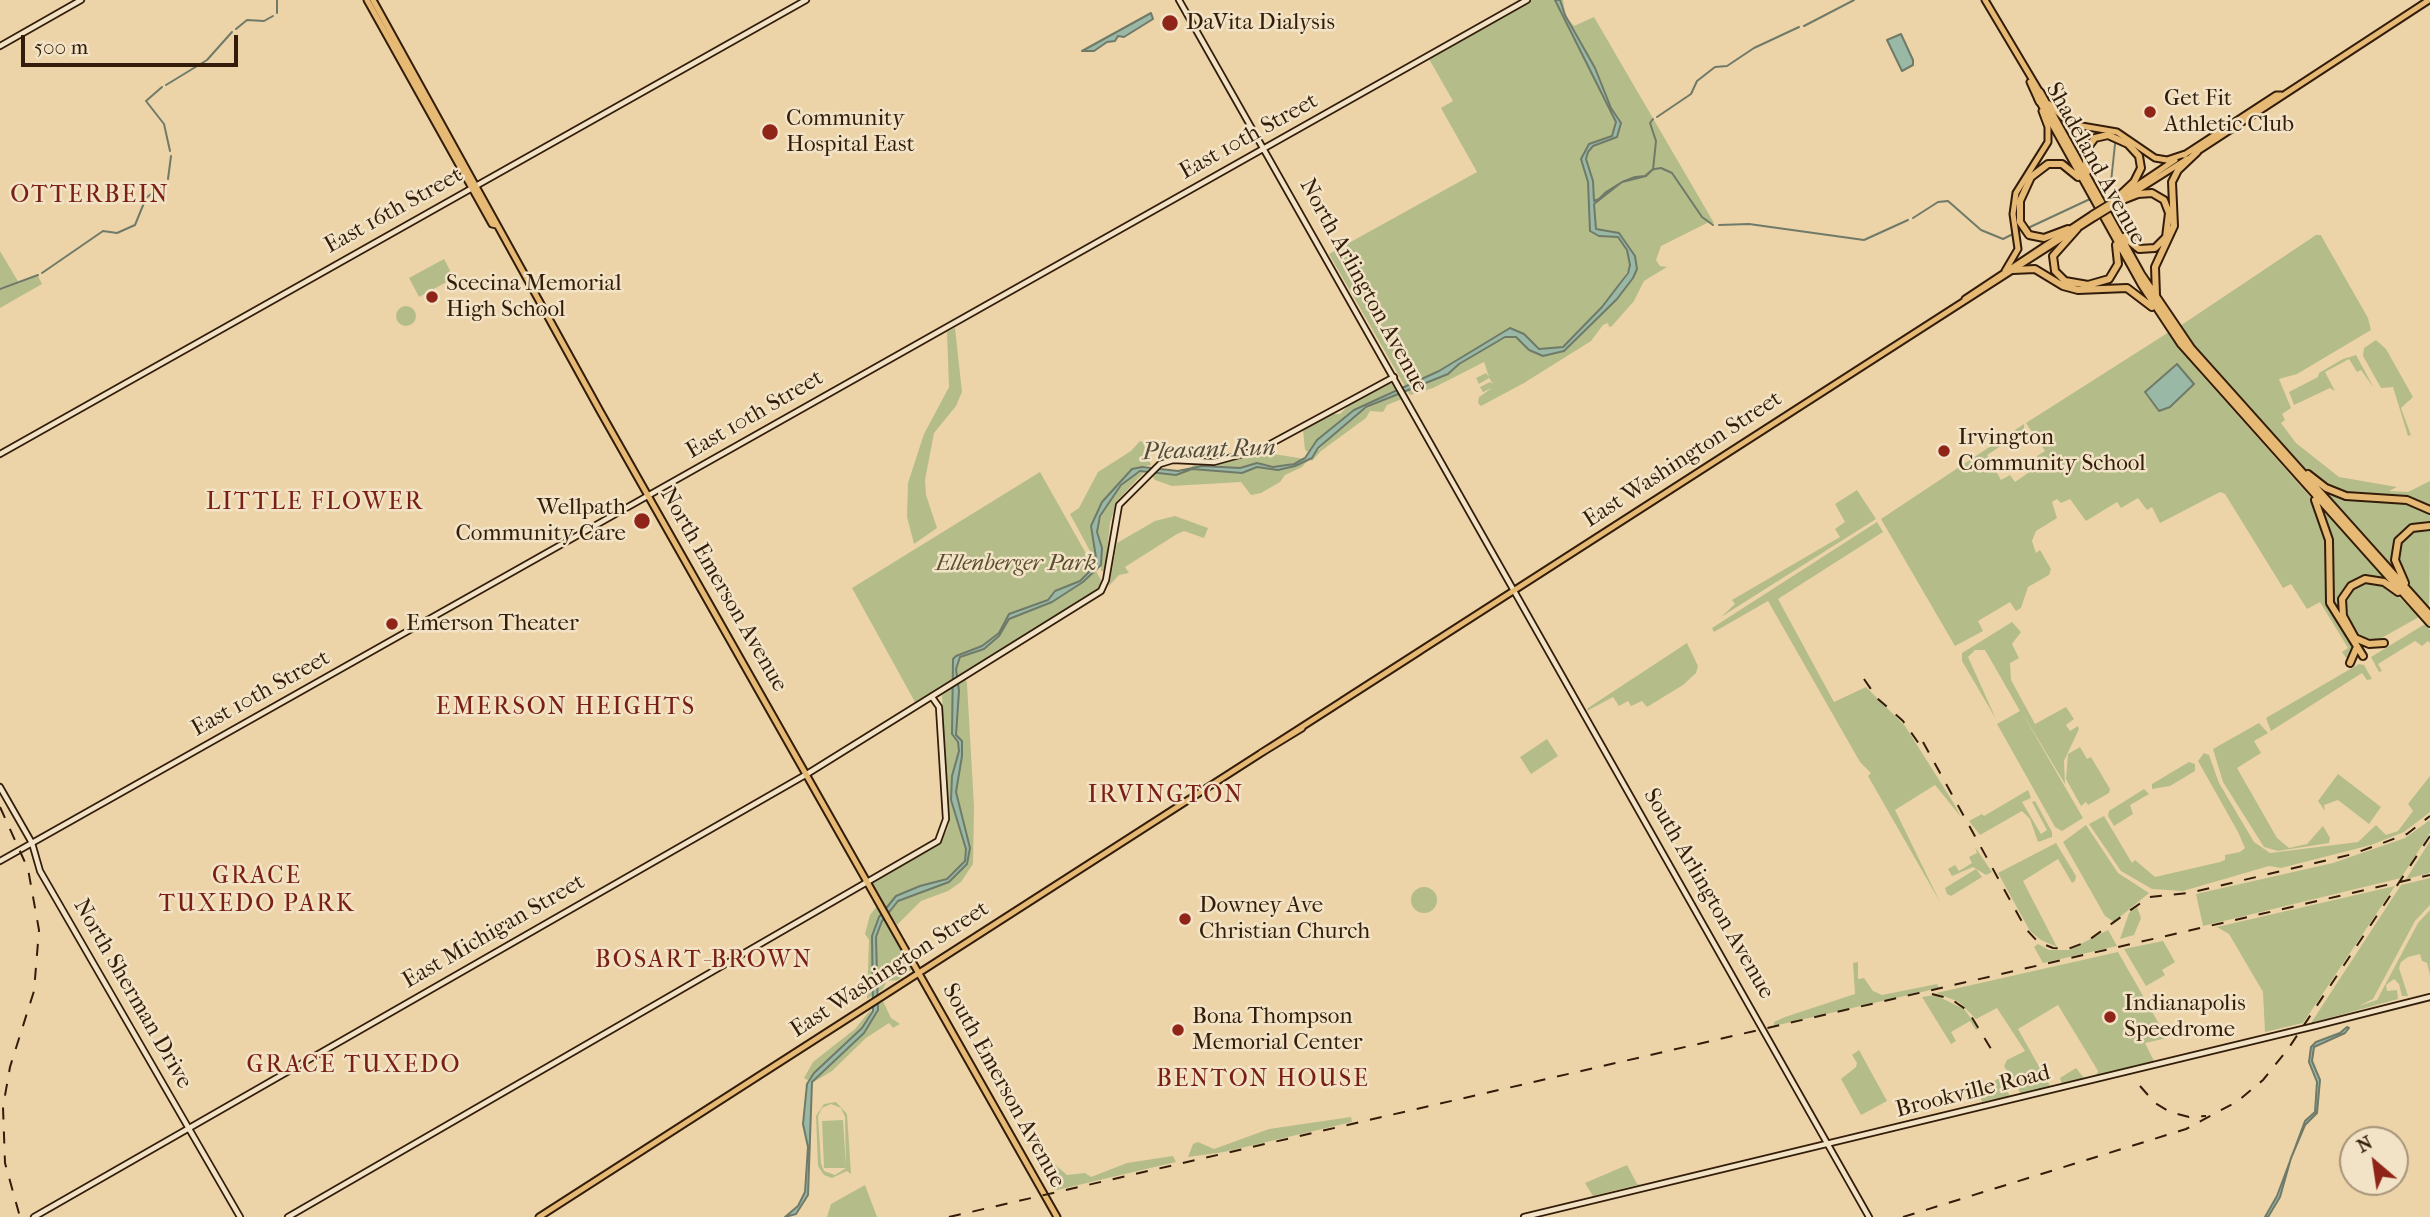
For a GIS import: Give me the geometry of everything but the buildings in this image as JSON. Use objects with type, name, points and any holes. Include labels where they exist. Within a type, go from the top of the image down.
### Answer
[{"type":"highway","name":"Shadeland Avenue","points":[[2039,95],[2160,314],[2207,375],[2311,492],[2418,606]]},
{"type":"highway","points":[[2089,186],[2084,156],[2088,144],[2105,135],[2124,141],[2138,155],[2141,168],[2136,179],[2115,202]]},
{"type":"highway","points":[[2160,303],[2154,277],[2174,227],[2172,182],[2178,170],[2197,152]]},
{"type":"highway","points":[[2068,229],[2040,238],[2025,232],[2018,213],[2023,190],[2038,169],[2055,162],[2067,166],[2089,186]]},
{"type":"highway","points":[[2110,224],[2138,249],[2153,249],[2166,237],[2170,215],[2161,197],[2145,193],[2115,202]]},
{"type":"highway","name":"Shadeland Avenue","points":[[2110,224],[2160,303],[2206,367],[2418,606]]},
{"type":"highway","points":[[2077,229],[2056,250],[2053,266],[2065,281],[2088,285],[2106,280],[2118,267],[2118,251],[2110,224]]},
{"type":"highway","points":[[2009,270],[2035,269],[2063,286],[2078,290],[2127,288],[2160,314]]},
{"type":"highway","points":[[2290,460],[2319,483],[2339,494],[2364,499],[2403,499],[2430,510]]},
{"type":"highway","points":[[2311,492],[2323,516],[2329,540],[2330,603],[2355,648],[2363,656],[2343,616],[2341,606],[2347,591],[2357,582],[2369,579],[2384,583],[2430,615]]},
{"type":"highway","points":[[2430,526],[2407,530],[2395,550],[2399,572],[2430,623]]},
{"type":"highway","points":[[2355,638],[2369,644],[2385,643]]},
{"type":"highway","points":[[2350,663],[2355,648]]},
{"type":"main road","points":[[0,46],[81,0]]},
{"type":"main road","name":"North Emerson Avenue","points":[[367,0],[919,972]]},
{"type":"main road","name":"North Emerson Avenue","points":[[373,0],[474,187]]},
{"type":"main road","name":"East 16th Street","points":[[0,454],[806,0]]},
{"type":"main road","name":"North Arlington Avenue","points":[[1180,0],[1514,590]]},
{"type":"main road","name":"East 10th Street","points":[[0,861],[1527,0]]},
{"type":"main road","name":"Shadeland Avenue","points":[[1985,0],[2039,95]]},
{"type":"main road","name":"East Washington Street","points":[[2115,202],[2276,95],[2281,95],[2429,0]]},
{"type":"main road","points":[[2039,95],[2074,126],[2117,132],[2157,159],[2171,159],[2185,154]]},
{"type":"main road","points":[[2009,270],[2017,250],[2013,214],[2016,193],[2048,141],[2048,126],[2039,95]]},
{"type":"main road","name":"East Washington Street","points":[[539,1217],[1965,299],[2068,229],[2279,100],[2281,95]]},
{"type":"main road","name":"East Washington Street","points":[[2009,270],[2077,229],[2094,215]]},
{"type":"main road","name":"East Michigan Street","points":[[34,1217],[807,774],[1102,589],[1119,505],[1160,464],[1173,460],[1214,462],[1261,449],[1394,377]]},
{"type":"main road","name":"South Arlington Avenue","points":[[1514,590],[1869,1217]]},
{"type":"main road","points":[[288,1217],[938,841],[946,827],[939,707],[932,697]]},
{"type":"main road","name":"North Sherman Drive","points":[[0,787],[32,843],[40,871],[240,1217]]},
{"type":"main road","name":"South Emerson Avenue","points":[[919,972],[1057,1217]]},
{"type":"main road","name":"Brookville Road","points":[[1524,1217],[2430,997]]},
{"type":"green space","points":[[1532,0],[1557,0],[1564,15],[1560,0],[1563,0],[1566,17],[1574,26],[1594,17],[1714,223],[1707,223],[1661,246],[1656,260],[1660,266],[1667,267],[1644,281],[1634,301],[1612,326],[1609,327],[1608,323],[1603,325],[1591,341],[1481,406],[1478,403],[1479,397],[1492,388],[1483,392],[1480,387],[1490,382],[1493,384],[1489,378],[1479,384],[1476,378],[1486,373],[1489,377],[1484,362],[1433,388],[1410,395],[1407,390],[1443,370],[1406,388],[1329,254],[1477,172],[1441,108],[1453,101],[1429,59]],"holes":[[[1631,265],[1635,272],[1621,294],[1564,348],[1609,301]]]},
{"type":"green space","points":[[2316,235],[2321,235],[2368,318],[2371,330],[2297,374],[2279,379],[2291,408],[2282,414],[2285,420],[2281,423],[2296,443],[2339,477],[2397,487],[2389,491],[2408,492],[2430,481],[2430,508],[2403,497],[2360,497],[2332,489],[2314,478],[2193,347],[2180,326]]},
{"type":"green space","points":[[0,251],[19,283],[0,288]]},
{"type":"green space","points":[[444,259],[454,278],[419,297],[409,278]]},
{"type":"green space","points":[[38,276],[42,284],[0,308],[0,290]]},
{"type":"green space","points":[[406,306],[413,309],[416,316],[413,323],[406,326],[399,323],[396,316],[399,309]]},
{"type":"green space","points":[[955,328],[962,392],[956,406],[934,433],[925,480],[926,495],[937,528],[914,544],[907,517],[908,483],[924,434],[949,387],[947,332]]},
{"type":"green space","points":[[2169,332],[2201,374],[2313,500],[2327,538],[2326,594],[2334,616],[2353,649],[2351,656],[2346,658],[2342,652],[2348,648],[2320,602],[2307,609],[2291,584],[2283,588],[2225,494],[2220,492],[2160,523],[2152,507],[2147,510],[2138,498],[2121,508],[2117,502],[2086,521],[2070,499],[2061,503],[2057,499],[2052,502],[2057,518],[2036,531],[2032,541],[2036,553],[2040,550],[2051,569],[2049,575],[2028,587],[2021,608],[2016,611],[2010,602],[1978,621],[1983,631],[1955,646],[1881,519],[2024,424],[2024,431],[1987,455],[2001,480],[2010,475],[2015,482],[2041,464],[2037,456],[2045,451],[2026,423]],"holes":[[[2177,364],[2194,384],[2170,407],[2159,411],[2145,394]]]},
{"type":"green space","points":[[2376,340],[2386,349],[2413,397],[2401,408],[2411,435],[2408,436],[2393,387],[2381,388],[2363,356],[2364,348]]},
{"type":"green space","points":[[2356,355],[2374,388],[2361,370],[2357,372],[2349,359],[2325,372],[2335,391],[2330,388],[2294,405],[2289,392],[2318,377],[2319,373],[2343,359]]},
{"type":"green space","points":[[1391,383],[1397,391],[1347,415],[1317,440],[1308,452],[1305,450],[1303,430],[1332,414],[1340,414],[1352,402]]},
{"type":"green space","points":[[1399,394],[1402,399],[1387,405],[1383,412],[1370,411],[1366,418],[1321,451],[1312,461],[1309,459],[1356,413]]},
{"type":"green space","points":[[1140,441],[1143,442],[1151,465],[1132,469],[1099,507],[1091,526],[1097,564],[1070,514],[1079,508],[1098,472],[1131,451]]},
{"type":"green space","points":[[1261,452],[1305,459],[1280,467],[1257,463],[1240,468],[1191,467],[1195,464],[1232,461]]},
{"type":"green space","points":[[1308,460],[1302,467],[1285,475],[1280,482],[1261,493],[1251,495],[1241,482],[1172,486],[1155,480],[1152,475],[1156,472],[1176,475],[1192,469],[1237,473],[1257,467],[1278,470]]},
{"type":"green space","points":[[1146,470],[1117,501],[1110,523],[1105,571],[1101,571],[1102,548],[1097,532],[1103,510],[1127,479]]},
{"type":"green space","name":"Ellenberger Park","points":[[1040,472],[1101,580],[1097,590],[915,702],[852,588]]},
{"type":"green space","points":[[2315,482],[2336,494],[2400,500],[2430,511],[2430,524],[2411,526],[2399,535],[2393,549],[2395,572]]},
{"type":"green space","points":[[1857,490],[1876,519],[1721,617],[1735,604],[1732,600],[1840,537],[1835,529],[1845,522],[1835,504]]},
{"type":"green space","points":[[2325,512],[2390,583],[2362,578],[2340,600],[2342,618],[2331,602]]},
{"type":"green space","points":[[1175,516],[1208,528],[1204,538],[1184,531],[1177,534],[1125,567],[1129,573],[1119,575],[1109,586],[1117,543],[1155,521]]},
{"type":"green space","points":[[1877,522],[1883,532],[1778,599],[1834,702],[1866,687],[1905,726],[1953,802],[1961,817],[1935,785],[1895,810],[1940,902],[1868,776],[1871,773],[1860,762],[1768,601],[1714,632],[1712,628]]},
{"type":"green space","points":[[2421,527],[2430,528],[2429,610],[2408,583],[2397,560],[2400,542],[2409,532]]},
{"type":"green space","points":[[2365,582],[2377,583],[2393,591],[2419,617],[2378,640],[2358,637],[2345,616],[2344,600],[2351,588]]},
{"type":"green space","points":[[2012,622],[2021,632],[2012,644],[2019,658],[2010,663],[2011,680],[2035,724],[2066,707],[2074,719],[2066,725],[2070,731],[2078,726],[2079,729],[2064,761],[2065,784],[2021,711],[2083,818],[2062,831],[2055,827],[1997,724],[2020,711],[1985,650],[1975,650],[1968,657],[1996,719],[1962,661],[1962,653]]},
{"type":"green space","points":[[2425,624],[2430,630],[2430,643],[2428,641],[2422,646],[2415,641],[2378,664],[2382,671],[2379,672],[2371,657]]},
{"type":"green space","points":[[1687,643],[1698,666],[1696,673],[1683,685],[1647,707],[1642,701],[1631,706],[1628,701],[1619,706],[1613,697],[1587,711],[1588,708]]},
{"type":"green space","points":[[2359,664],[2364,665],[2372,679],[2367,680],[2362,673],[2271,731],[2266,718]]},
{"type":"green space","points":[[962,680],[966,680],[967,684],[974,806],[973,864],[961,882],[948,891],[921,901],[897,925],[872,883],[940,843],[946,832],[949,824],[942,695]]},
{"type":"green space","points":[[2259,723],[2268,733],[2254,741],[2261,753],[2237,768],[2277,838],[2289,848],[2307,844],[2323,826],[2330,838],[2329,843],[2278,851],[2264,847],[2223,782],[2213,749]]},
{"type":"green space","points":[[1547,739],[1558,756],[1531,774],[1520,757]]},
{"type":"green space","points":[[2080,747],[2087,759],[2091,757],[2110,789],[2109,793],[2081,806],[2066,779],[2068,754]]},
{"type":"green space","points":[[2204,753],[2209,755],[2219,783],[2254,842],[2270,853],[2358,842],[2376,825],[2386,835],[2398,831],[2413,811],[2408,804],[2430,776],[2430,812],[2404,832],[2371,845],[2281,868],[2269,866],[2183,891],[2152,889],[2121,871],[2089,824],[2104,816],[2132,863],[2135,860],[2155,877],[2220,862],[2225,860],[2225,855],[2240,852],[2245,848],[2238,832],[2198,761]]},
{"type":"green space","points":[[2189,762],[2195,764],[2195,771],[2170,786],[2152,789],[2152,784]]},
{"type":"green space","points":[[2338,774],[2381,807],[2369,824],[2338,800],[2324,805],[2325,811],[2318,801]]},
{"type":"green space","points":[[2144,789],[2149,794],[2130,805],[2133,814],[2114,826],[2108,816],[2109,811]]},
{"type":"green space","points":[[2028,790],[2031,798],[2022,802],[2041,834],[2047,830],[2032,802],[2035,801],[2052,832],[2052,837],[2038,842],[2030,819],[2022,811],[1980,835],[1969,821],[1982,814],[1984,816]]},
{"type":"green space","points":[[2430,820],[2430,833],[2401,878],[2203,926],[2196,894],[2333,863],[2405,838]]},
{"type":"green space","points":[[2086,825],[2118,873],[2149,893],[2114,922],[2105,916],[2063,842]]},
{"type":"green space","points":[[2430,841],[2430,873],[2406,879]]},
{"type":"green space","points":[[2056,843],[2076,876],[2075,881],[2072,883],[2058,859],[2023,881],[2057,947],[2041,940],[2030,931],[1998,873]]},
{"type":"green space","points":[[1975,847],[1992,872],[1986,875],[1973,867],[1952,876],[1948,869],[1955,865],[1959,871],[1972,863],[1969,857],[1977,853]]},
{"type":"green space","points":[[1976,869],[1982,877],[1951,896],[1947,894],[1945,888]]},
{"type":"green space","points":[[2430,878],[2430,905],[2415,921],[2373,999],[2359,1006],[2377,1000],[2418,923],[2430,910],[2430,975],[2427,963],[2422,961],[2420,954],[2408,957],[2401,962],[2399,968],[2408,996],[2402,996],[2399,984],[2394,979],[2386,985],[2387,991],[2397,990],[2398,999],[2311,1023],[2401,885]]},
{"type":"green space","points":[[2395,886],[2303,1023],[2265,1032],[2263,992],[2229,934],[2217,927]]},
{"type":"green space","points":[[1424,887],[1433,891],[1437,900],[1433,909],[1424,913],[1415,909],[1411,900],[1415,891]]},
{"type":"green space","points":[[2143,902],[2137,907],[2141,918],[2134,935],[2120,939],[2129,913]]},
{"type":"green space","points":[[877,906],[912,969],[898,980],[887,981],[883,989],[867,999],[869,940],[865,934],[870,915]]},
{"type":"green space","points":[[2108,930],[2117,946],[2043,963],[2034,947],[2038,944],[2049,950],[2069,950]]},
{"type":"green space","points":[[2163,941],[2175,962],[2162,970],[2165,975],[2146,986],[2124,949]]},
{"type":"green space","name":"Indianapolis Speedrome","points":[[2118,952],[2167,1038],[2145,1043],[2154,1061],[2062,1084],[2060,1078],[2076,1068],[2084,1078],[2097,1074],[2098,1071],[2058,1005],[2018,1029],[2050,1086],[2021,1094],[2004,1066],[2007,1060],[2025,1051],[1997,1008],[1976,1019],[1959,1002],[1936,993]]},
{"type":"green space","points":[[1858,962],[1858,979],[1864,978],[1873,991],[1882,995],[1937,984],[1939,988],[1774,1026],[1774,1022],[1785,1017],[1855,994],[1853,963]]},
{"type":"green space","points":[[1935,995],[1964,1009],[1979,1029],[1976,1030],[1970,1021],[1951,1032],[1956,1041],[1951,1044],[1922,997]]},
{"type":"green space","points":[[883,1001],[891,1018],[900,1024],[893,1028],[889,1023],[866,1038],[832,1071],[812,1083],[864,1033],[878,1010],[878,1004]]},
{"type":"green space","points":[[872,1008],[866,1023],[854,1036],[809,1081],[804,1078],[813,1062],[855,1029]]},
{"type":"green space","points":[[1859,1050],[1887,1101],[1861,1115],[1841,1079],[1856,1067],[1857,1063],[1852,1055]]},
{"type":"green space","points":[[1999,1078],[2010,1096],[1982,1102],[1979,1092]]},
{"type":"green space","points":[[836,1102],[847,1114],[851,1174],[847,1171],[832,1178],[824,1175],[818,1166],[816,1116],[824,1104]],"holes":[[[831,1104],[841,1108],[845,1117],[846,1167],[843,1120],[822,1121],[824,1168],[846,1168],[835,1175],[824,1171],[821,1163],[818,1116],[822,1108]]]},
{"type":"green space","points":[[1351,1117],[1352,1122],[1224,1152],[1188,1157],[1193,1144],[1198,1142],[1214,1149],[1269,1129]]},
{"type":"green space","points":[[1173,1156],[1176,1162],[1057,1190],[1050,1187],[1054,1183],[1047,1169],[1052,1162],[1067,1175],[1085,1173],[1091,1177],[1127,1163]]},
{"type":"green space","points":[[1627,1165],[1637,1184],[1641,1184],[1593,1196],[1585,1183]]},
{"type":"green space","points":[[865,1185],[877,1217],[827,1217],[831,1204]]},
{"type":"shaded area","name":"Pleasant Run","points":[[1555,0],[1560,0],[1565,15],[1595,68],[1611,108],[1621,123],[1617,137],[1593,146],[1586,159],[1593,181],[1594,201],[1622,182],[1594,204],[1596,229],[1619,233],[1635,256],[1637,269],[1633,278],[1617,299],[1564,351],[1543,356],[1529,350],[1516,337],[1505,337],[1459,364],[1448,374],[1366,407],[1318,448],[1312,458],[1295,466],[1278,470],[1257,467],[1242,473],[1192,469],[1176,475],[1140,471],[1121,485],[1100,516],[1097,532],[1102,548],[1101,565],[1083,582],[1052,602],[1009,619],[999,636],[984,649],[960,657],[956,669],[959,691],[956,735],[962,741],[962,756],[956,792],[970,848],[967,864],[949,882],[898,901],[882,921],[876,937],[878,1010],[864,1033],[812,1082],[808,1195],[796,1214],[785,1217],[798,1206],[805,1192],[808,1147],[803,1124],[807,1084],[814,1073],[862,1028],[873,1011],[872,936],[879,917],[896,896],[947,879],[965,861],[966,849],[951,800],[952,776],[959,751],[958,742],[952,734],[953,659],[982,646],[999,633],[1009,614],[1048,600],[1055,591],[1080,581],[1097,564],[1091,526],[1102,502],[1132,469],[1142,467],[1178,471],[1202,466],[1240,468],[1257,463],[1273,467],[1294,464],[1305,458],[1317,440],[1354,410],[1439,371],[1510,328],[1524,334],[1539,349],[1563,347],[1602,307],[1628,273],[1630,265],[1627,250],[1618,237],[1599,236],[1590,231],[1588,182],[1581,159],[1589,144],[1612,136],[1616,122]]},
{"type":"shaded area","points":[[1151,13],[1153,19],[1124,37],[1118,36],[1115,41],[1107,42],[1094,51],[1082,51]]},
{"type":"shaded area","points":[[1901,34],[1913,60],[1913,65],[1902,71],[1887,40]]},
{"type":"shaded area","points":[[2177,364],[2194,384],[2170,407],[2159,411],[2145,392]]},
{"type":"shaded area","points":[[2347,1027],[2349,1028],[2345,1033],[2314,1047],[2312,1061],[2320,1080],[2317,1113],[2305,1125],[2293,1154],[2305,1121],[2315,1112],[2317,1082],[2309,1062],[2311,1047]]},
{"type":"shaded area","points":[[2290,1160],[2280,1197],[2268,1217],[2265,1217],[2277,1196]]},
{"type":"waterway","points":[[277,0],[277,13]]},
{"type":"waterway","points":[[1804,26],[1854,0]]},
{"type":"waterway","points":[[236,29],[247,20],[264,21],[273,16]]},
{"type":"waterway","points":[[1657,117],[1691,94],[1697,81],[1715,67],[1727,66],[1754,48],[1799,27]]},
{"type":"waterway","points":[[166,85],[207,60],[232,32]]},
{"type":"waterway","points":[[162,87],[146,101],[164,124],[170,151]]},
{"type":"waterway","points":[[1653,119],[1650,123],[1656,141],[1653,170]]},
{"type":"waterway","points":[[2100,194],[2111,182],[2115,144]]},
{"type":"waterway","points":[[168,179],[171,156]]},
{"type":"waterway","points":[[1655,169],[1661,168],[1672,173],[1702,217],[1713,225]]},
{"type":"waterway","points":[[42,273],[103,231],[117,233],[135,225],[146,198],[165,183]]},
{"type":"waterway","points":[[2028,228],[2090,199]]},
{"type":"waterway","points":[[1913,218],[1938,202],[1948,201],[1981,230],[2003,239],[2013,234]]},
{"type":"waterway","points":[[1719,225],[1749,224],[1864,240],[1908,220]]},
{"type":"waterway","points":[[0,289],[38,275]]},
{"type":"railway","points":[[1864,679],[1877,698],[1903,721],[1924,751]]},
{"type":"railway","points":[[1923,742],[2026,929],[2038,942],[2053,948],[2068,949],[2086,942],[2149,897],[2189,893],[2353,854],[2407,834],[2430,816]]},
{"type":"railway","points":[[0,807],[28,869],[39,930],[34,991],[10,1067],[3,1107],[5,1163],[20,1217]]},
{"type":"railway","points":[[1903,1217],[2186,1129],[2238,1101],[2263,1080],[2288,1049],[2430,836]]},
{"type":"railway","points":[[949,1217],[2430,875]]},
{"type":"railway","points":[[1932,994],[1951,999],[1968,1011],[1996,1057]]},
{"type":"railway","points":[[2140,1086],[2155,1103],[2170,1112],[2189,1117],[2206,1116]]},
{"type":"place","name":"DaVita Dialysis","points":[[1170,23]]},
{"type":"place","name":"Get Fit Athletic Club","points":[[2150,112]]},
{"type":"place","name":"Community Hospital East","points":[[770,132]]},
{"type":"place","name":"Scecina Memorial High School","points":[[432,297]]},
{"type":"place","name":"Irvington Community School","points":[[1944,451]]},
{"type":"place","name":"Wellpath Community Care","points":[[642,521]]},
{"type":"place","name":"Emerson Theater","points":[[392,624]]},
{"type":"place","name":"Downey Ave Christian Church","points":[[1185,919]]},
{"type":"place","name":"Indianapolis Speedrome","points":[[2110,1017]]},
{"type":"place","name":"Bona Thompson Memorial Center","points":[[1178,1030]]},
{"type":"district","name":"OTTERBEIN","points":[[90,196]]},
{"type":"district","name":"LITTLE FLOWER","points":[[315,503]]},
{"type":"district","name":"EMERSON HEIGHTS","points":[[566,708]]},
{"type":"district","name":"IRVINGTON","points":[[1166,796]]},
{"type":"district","name":"GRACE TUXEDO PARK","points":[[257,891]]},
{"type":"district","name":"BOSART-BROWN","points":[[704,961]]},
{"type":"district","name":"GRACE TUXEDO","points":[[354,1066]]},
{"type":"district","name":"BENTON HOUSE","points":[[1263,1080]]}]
